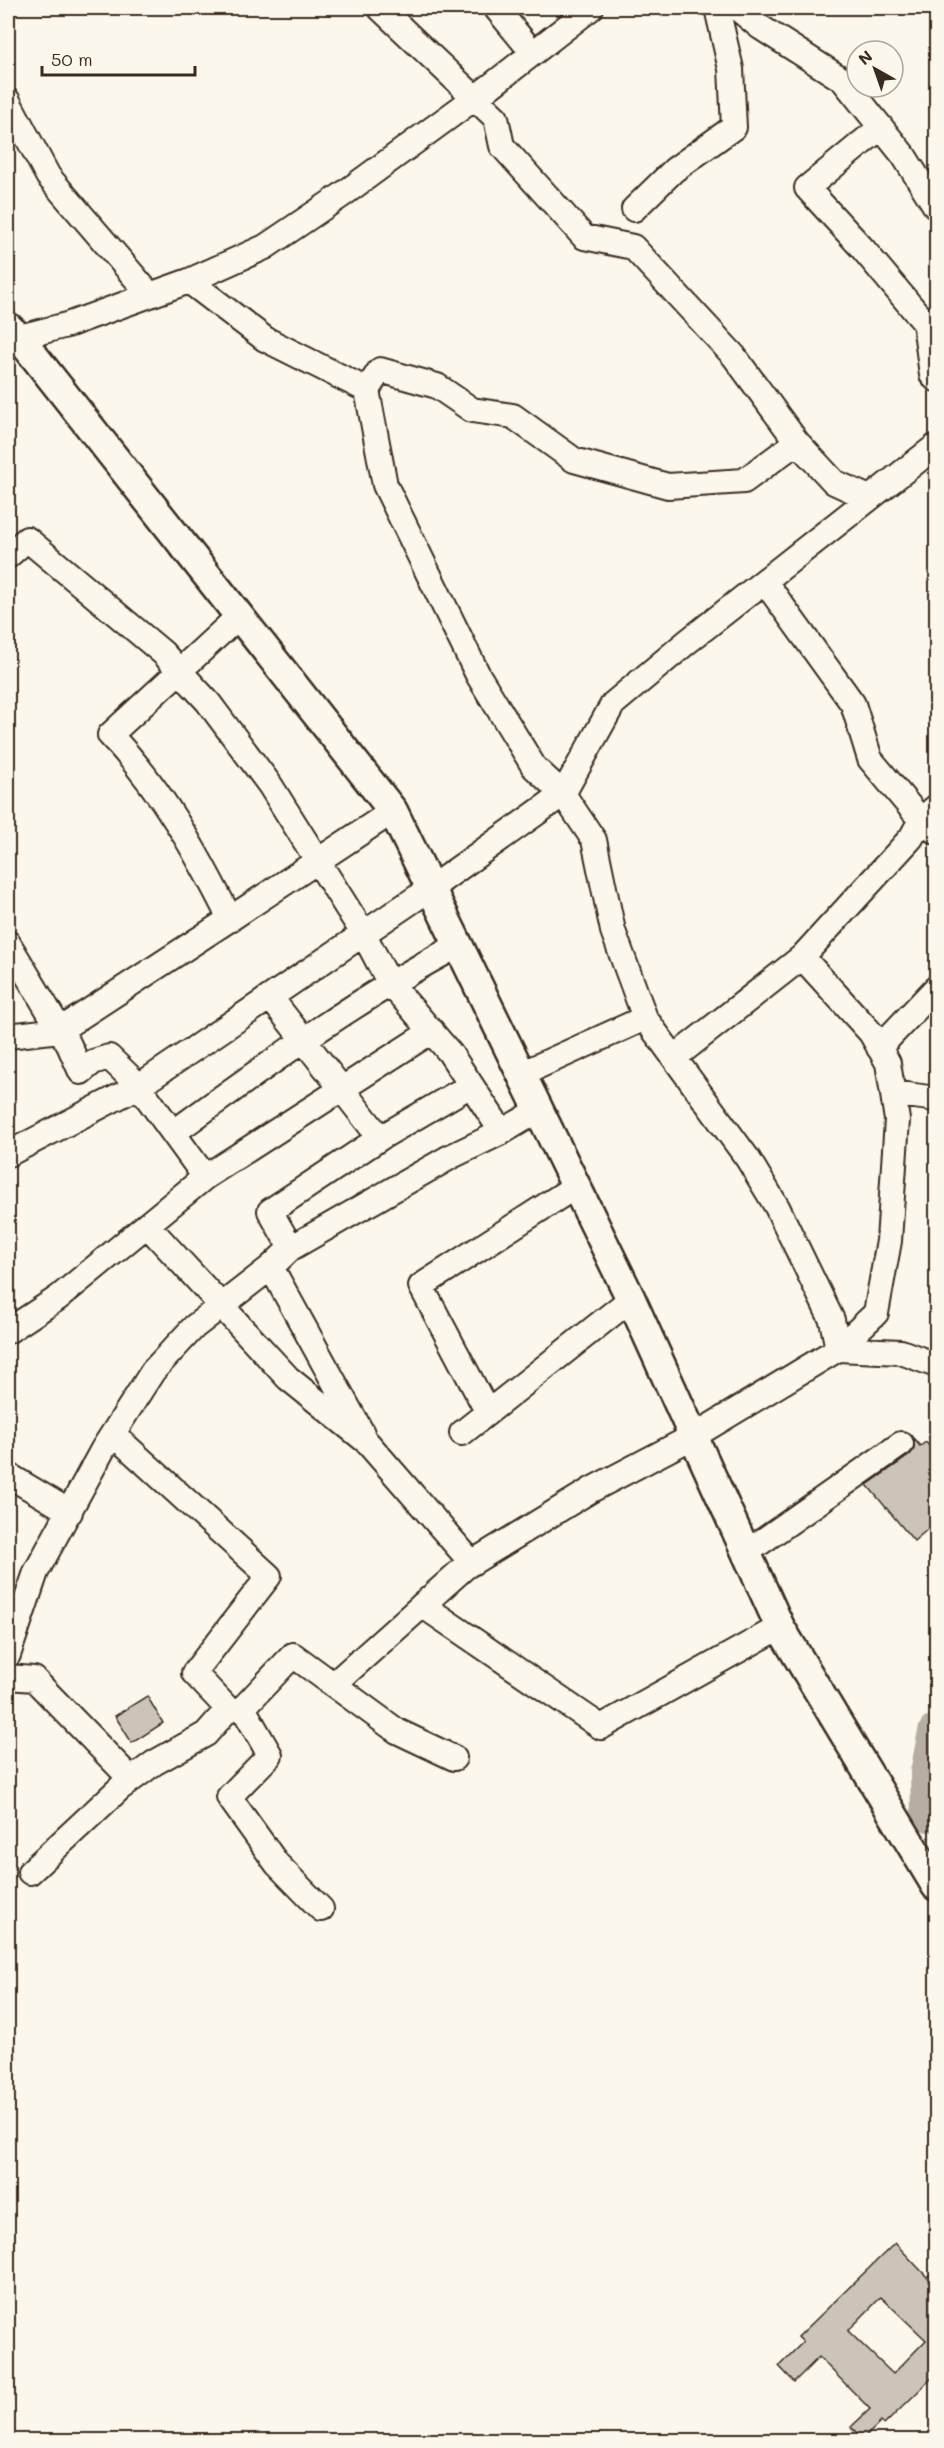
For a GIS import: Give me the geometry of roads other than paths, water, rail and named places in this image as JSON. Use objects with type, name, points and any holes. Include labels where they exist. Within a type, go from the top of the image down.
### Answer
[{"type":"street","points":[[380,8],[495,118],[502,146],[584,237],[633,247],[734,356],[797,442],[834,482],[869,498]]},
{"type":"street","points":[[495,8],[533,53]]},
{"type":"street","points":[[591,8],[474,99],[342,195],[265,247],[189,281],[67,325],[11,335],[239,616],[393,811],[631,1299],[780,1627],[936,1886]]},
{"type":"street","points":[[634,209],[674,170],[734,127],[731,69],[717,8]]},
{"type":"street","points":[[737,8],[760,27],[843,80],[904,156],[936,207]]},
{"type":"street","points":[[8,100],[48,176],[150,295]]},
{"type":"street","points":[[881,127],[807,188],[863,249],[925,323],[932,375],[936,380]]},
{"type":"street","points":[[189,281],[265,339],[368,390]]},
{"type":"street","points":[[797,442],[744,481],[668,486],[573,460],[513,416],[472,410],[437,386],[380,370],[368,390],[385,485],[394,506],[478,675],[534,767],[563,794],[594,840],[613,931],[645,1018],[748,1159],[777,1207],[832,1320],[838,1349]]},
{"type":"street","points":[[8,1154],[140,1086],[431,888],[563,794],[613,704],[687,642],[936,446]]},
{"type":"street","points":[[8,556],[27,539],[163,653],[208,702],[270,785],[363,933],[389,982],[432,1031],[502,1132]]},
{"type":"street","points":[[675,1057],[802,957],[911,838],[931,820],[870,759],[853,704],[765,582]]},
{"type":"street","points":[[230,919],[182,828],[138,764],[110,735],[239,616]]},
{"type":"street","points":[[8,1036],[60,1029],[393,811]]},
{"type":"street","points":[[8,943],[60,1029],[81,1072],[93,1062],[108,1058],[140,1086],[205,1177]]},
{"type":"street","points":[[173,1133],[303,1038],[389,982],[459,945]]},
{"type":"street","points":[[334,1684],[472,1563],[591,1490],[694,1436],[838,1349],[876,1313],[889,1241],[897,1120],[888,1063],[871,1033],[802,957]]},
{"type":"street","points":[[879,1048],[936,988]]},
{"type":"street","points":[[270,997],[380,1138]]},
{"type":"street","points":[[521,1074],[645,1018]]},
{"type":"street","points":[[8,1331],[58,1298],[205,1177],[343,1091],[432,1031]]},
{"type":"street","points":[[291,1248],[270,1211],[380,1138],[471,1085]]},
{"type":"street","points":[[893,1093],[936,1099]]},
{"type":"street","points":[[8,1650],[36,1572],[113,1434],[153,1371],[194,1327],[271,1267],[291,1248],[450,1157],[502,1132],[539,1110]]},
{"type":"street","points":[[487,1411],[421,1286],[576,1186]]},
{"type":"street","points":[[147,1225],[219,1306],[288,1378],[366,1441],[472,1563]]},
{"type":"street","points":[[271,1267],[366,1441]]},
{"type":"street","points":[[462,1433],[631,1299]]},
{"type":"street","points":[[838,1349],[901,1352],[936,1365]]},
{"type":"street","points":[[30,1872],[131,1779],[154,1763],[206,1734],[228,1709],[194,1673],[269,1576],[113,1434]]},
{"type":"street","points":[[747,1552],[901,1444]]},
{"type":"street","points":[[8,1475],[70,1512]]},
{"type":"street","points":[[422,1605],[601,1727],[780,1627]]},
{"type":"street","points":[[321,1909],[277,1864],[229,1797],[270,1755],[243,1708],[250,1700],[293,1655],[397,1731],[454,1758]]},
{"type":"street","points":[[8,1677],[34,1680],[131,1779]]},
{"type":"waterway","points":[[929,1814],[928,1773],[936,1732]]}]
